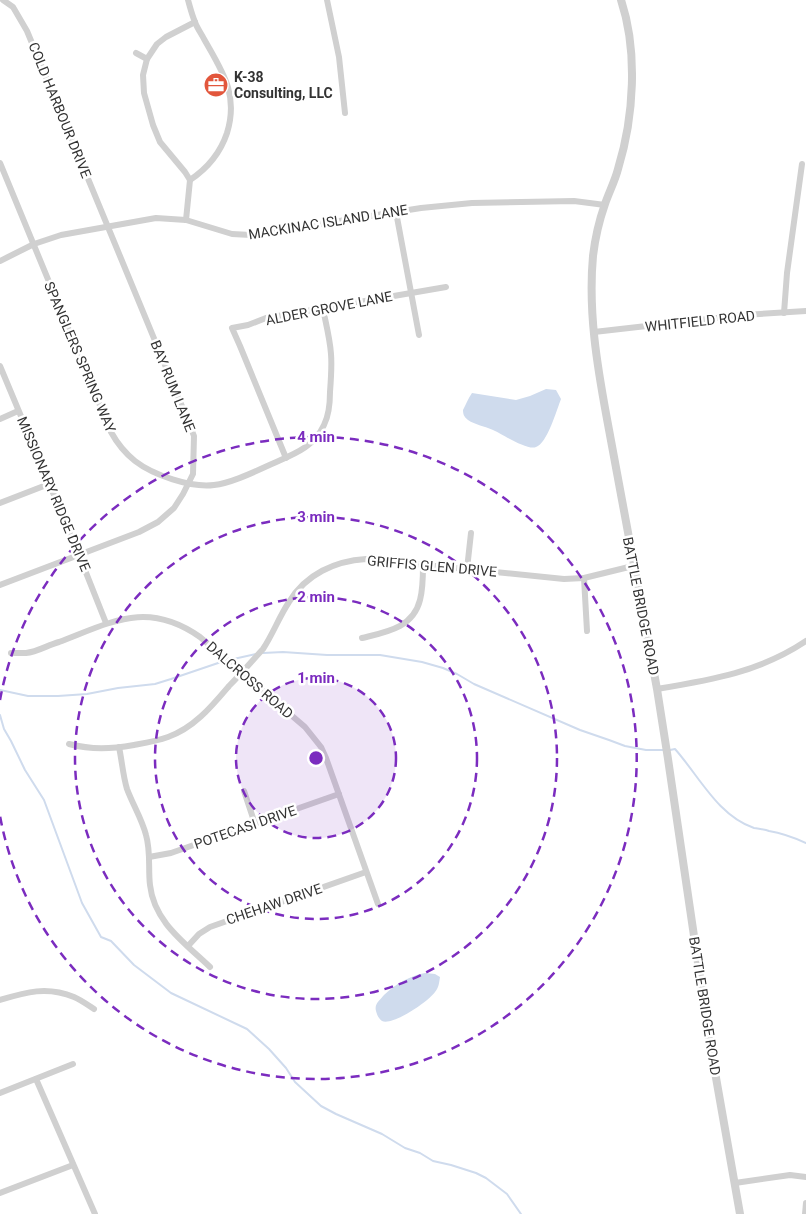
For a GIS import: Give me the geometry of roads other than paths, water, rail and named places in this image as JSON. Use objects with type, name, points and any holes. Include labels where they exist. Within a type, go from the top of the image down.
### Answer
[{"type":"street","name":"COLD HARBOUR DRIVE","points":[[3,0],[13,8],[28,31],[108,226]]},
{"type":"street","points":[[188,0],[195,22],[222,71],[228,86],[231,103],[230,123],[215,157],[202,172],[190,180]]},
{"type":"street","points":[[327,0],[340,57],[345,113]]},
{"type":"street","name":"BATTLE BRIDGE ROAD","points":[[621,0],[630,46],[631,97],[628,124],[618,169],[597,230],[592,303],[594,332],[601,386],[657,689],[709,1038],[740,1214]]},
{"type":"street","points":[[186,220],[190,180],[160,142],[144,93],[143,75],[147,59],[157,44],[166,37],[195,22]]},
{"type":"street","points":[[136,53],[147,59]]},
{"type":"street","name":"SPANGLERS SPRING WAY","points":[[0,163],[114,439],[127,454],[154,472],[187,484],[208,486],[223,484],[286,458],[310,444],[322,430],[329,408],[332,354],[323,309]]},
{"type":"street","points":[[784,313],[787,272],[802,164]]},
{"type":"street","name":"MACKINAC ISLAND LANE","points":[[0,260],[34,244],[61,235],[156,218],[186,220],[232,234],[251,236],[421,208],[482,203],[574,201],[605,205]]},
{"type":"street","points":[[396,212],[419,335]]},
{"type":"street","name":"BAY RUM LANE","points":[[0,585],[153,525],[174,508],[193,474],[194,436],[108,226]]},
{"type":"street","name":"ALDER GROVE LANE","points":[[286,458],[232,328],[248,325],[266,318],[446,287]]},
{"type":"street","name":"WHITFIELD ROAD","points":[[594,332],[743,315],[806,311]]},
{"type":"street","name":"MISSIONARY RIDGE DRIVE","points":[[0,366],[106,623]]},
{"type":"street","points":[[0,419],[18,411]]},
{"type":"street","points":[[0,502],[48,484]]},
{"type":"street","points":[[467,569],[471,533]]},
{"type":"street","name":"GRIFFIS GLEN DRIVE","points":[[69,744],[96,749],[120,747],[168,738],[184,730],[205,714],[266,644],[293,595],[306,582],[323,570],[343,562],[366,559],[557,578],[584,578],[633,566]]},
{"type":"street","points":[[362,638],[396,629],[412,617],[420,600],[423,565]]},
{"type":"street","points":[[584,578],[587,631]]},
{"type":"street","name":"DALCROSS ROAD","points":[[11,653],[27,653],[106,623],[124,618],[145,616],[179,624],[200,636],[305,727],[321,746],[378,904]]},
{"type":"street","points":[[657,689],[696,683],[743,672],[771,660],[806,640]]},
{"type":"street","points":[[120,747],[124,778],[147,838],[150,888],[156,908],[167,926],[210,967]]},
{"type":"street","points":[[244,791],[255,824]]},
{"type":"street","name":"POTECASI DRIVE","points":[[149,857],[171,853],[339,794]]},
{"type":"street","name":"CHEHAW DRIVE","points":[[188,946],[199,934],[210,927],[366,872]]},
{"type":"street","points":[[0,1000],[32,991],[50,990],[74,997],[94,1008]]},
{"type":"street","points":[[0,1093],[73,1064]]},
{"type":"street","points":[[36,1079],[94,1214]]},
{"type":"street","points":[[0,1193],[73,1165]]},
{"type":"street","points":[[735,1183],[790,1175],[806,1177]]},
{"type":"street","points":[[804,1214],[806,1203]]},
{"type":"water","points":[[546,389],[556,390],[561,399],[548,433],[544,440],[536,447],[527,447],[474,423],[467,419],[464,414],[463,410],[472,393],[516,400]]},
{"type":"water","points":[[425,973],[435,974],[440,977],[439,985],[431,996],[402,1016],[387,1022],[382,1021],[377,1014],[376,1006],[384,995],[403,981]]},
{"type":"waterway","points":[[263,653],[380,655],[422,662],[457,674],[474,684],[580,730],[625,746],[646,750],[665,750]]},
{"type":"waterway","points":[[229,660],[256,654]]},
{"type":"waterway","points":[[0,690],[28,696],[87,694],[155,684],[224,661]]},
{"type":"waterway","points":[[0,715],[4,729],[25,770],[44,800],[82,903],[101,937],[111,941],[134,965],[171,993],[247,1029],[269,1049],[286,1068],[295,1082],[321,1106],[382,1134],[405,1148],[420,1153],[433,1161],[476,1173],[486,1178],[507,1194],[521,1214]]},
{"type":"waterway","points":[[670,750],[675,749],[710,794],[741,822],[754,828],[783,834],[806,843]]},
{"type":"place","name":"K-38 Consulting, LLC","points":[[216,85]]}]
